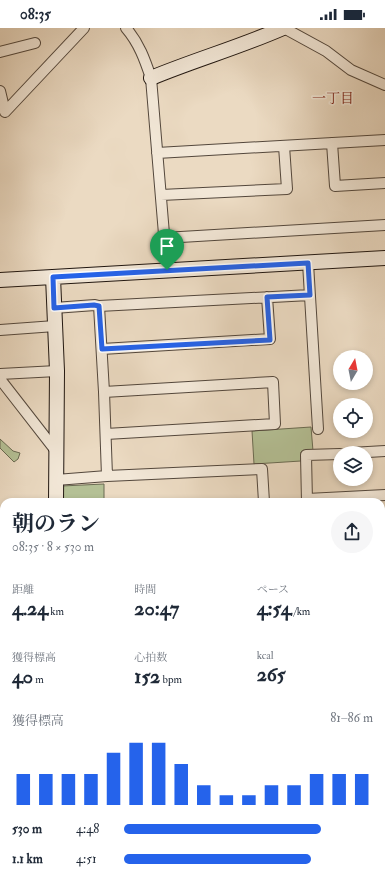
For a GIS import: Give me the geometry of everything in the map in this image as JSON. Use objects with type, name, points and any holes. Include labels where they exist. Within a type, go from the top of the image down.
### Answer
[{"type":"street","points":[[0,91],[5,112],[84,28]]},
{"type":"street","points":[[126,28],[139,47],[151,78],[167,270]]},
{"type":"street","points":[[151,78],[284,28],[326,51],[350,70],[385,85]]},
{"type":"street","points":[[0,52],[35,43]]},
{"type":"street","points":[[157,153],[385,140]]},
{"type":"street","points":[[332,143],[335,186],[385,183]]},
{"type":"street","points":[[161,195],[287,189],[284,146]]},
{"type":"street","points":[[164,238],[385,225]]},
{"type":"street","points":[[0,280],[385,258]]},
{"type":"street","points":[[308,263],[318,429]]},
{"type":"street","points":[[53,277],[57,371],[56,498]]},
{"type":"street","points":[[54,308],[310,295]]},
{"type":"street","points":[[102,349],[270,340],[267,297]]},
{"type":"street","points":[[99,306],[107,476]]},
{"type":"street","points":[[0,330],[56,326]]},
{"type":"street","points":[[0,374],[57,371]]},
{"type":"street","points":[[0,379],[56,450]]},
{"type":"street","points":[[104,392],[273,382],[275,424],[106,434]]},
{"type":"street","points":[[373,452],[385,451]]},
{"type":"street","points":[[307,498],[306,455],[333,454]]},
{"type":"street","points":[[56,480],[107,476],[262,469],[264,498]]},
{"type":"street","points":[[346,498],[385,495]]},
{"type":"green space","points":[[311,427],[313,451],[301,452],[301,461],[254,464],[252,431]]},
{"type":"green space","points":[[0,439],[13,451],[20,453],[18,459],[14,462],[0,448]]},
{"type":"green space","points":[[104,484],[104,498],[60,498],[62,486]]},
{"type":"district","name":"一丁目","points":[[333,98]]},
{"type":"route","points":[[308,263],[310,295],[267,297],[270,340],[102,349],[99,306],[94,305],[54,308],[53,277],[167,270],[308,263]]}]
